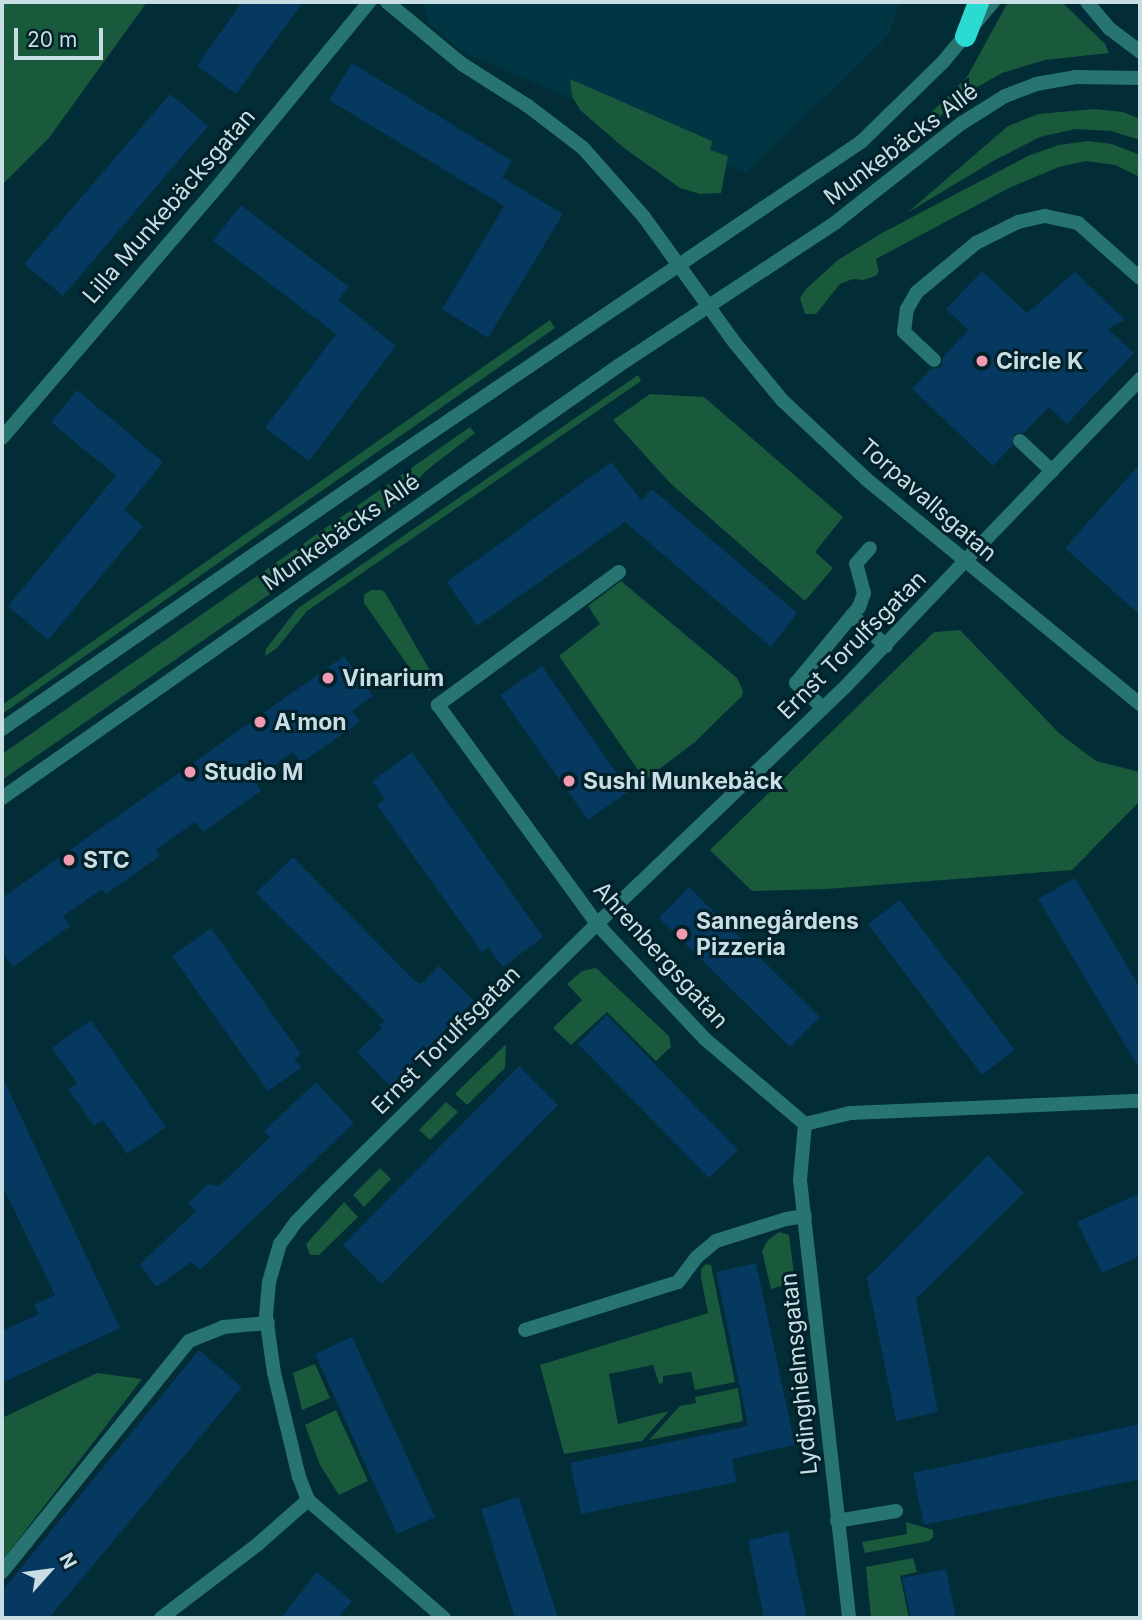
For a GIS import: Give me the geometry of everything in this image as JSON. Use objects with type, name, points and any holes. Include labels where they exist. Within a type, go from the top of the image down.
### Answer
[{"type":"highway","points":[[965,36],[978,2]]},
{"type":"street","name":"Lilla Munkebäcksgatan","points":[[2,438],[223,180],[369,2]]},
{"type":"street","points":[[387,2],[461,64],[528,106],[583,148],[644,216],[709,306]]},
{"type":"street","name":"Munkebäcks Allé","points":[[2,729],[391,458],[861,142],[908,99],[993,2]]},
{"type":"street","points":[[1087,2],[1110,29],[1140,52]]},
{"type":"street","name":"Munkebäcks Allé","points":[[2,798],[618,366],[835,222],[962,123],[1005,96],[1036,84],[1075,77],[1140,78]]},
{"type":"street","points":[[934,360],[904,332],[907,309],[912,300],[941,270],[976,243],[1018,222],[1045,216],[1078,223],[1140,278]]},
{"type":"street","name":"Torpavallsgatan","points":[[709,306],[782,400],[866,479],[1140,704]]},
{"type":"street","name":"Ernst Torulfsgatan","points":[[444,1618],[308,1500],[299,1477],[274,1373],[268,1323],[272,1269],[280,1244],[296,1222],[597,924],[886,646],[1140,379]]},
{"type":"street","points":[[1020,441],[1052,471]]},
{"type":"street","points":[[823,708],[796,683],[859,607],[864,593],[856,564],[870,548]]},
{"type":"street","name":"Ahrenbergsgatan","points":[[619,572],[438,705],[597,924],[705,1039],[805,1124]]},
{"type":"street","points":[[852,615],[886,646]]},
{"type":"street","points":[[805,1124],[850,1113],[1140,1101]]},
{"type":"street","name":"Lydinghielmsgatan","points":[[805,1124],[800,1180],[849,1618]]},
{"type":"street","points":[[526,1330],[678,1282],[696,1257],[716,1241],[786,1219],[805,1216]]},
{"type":"street","points":[[2,1572],[189,1341],[223,1327],[268,1323]]},
{"type":"street","points":[[162,1618],[258,1544],[308,1500]]},
{"type":"street","points":[[837,1521],[897,1511]]},
{"type":"shaded area","points":[[423,2],[899,2],[889,35],[746,173],[462,52],[428,22]]},
{"type":"green space","points":[[2,2],[147,2],[49,138],[2,185]]},
{"type":"green space","points":[[1008,2],[1062,2],[1105,44],[1109,53],[1045,60],[1002,73],[972,90],[904,146],[902,142],[967,77]]},
{"type":"green space","points":[[570,79],[712,141],[710,150],[728,156],[721,193],[700,194],[680,188],[624,148],[580,110],[572,96]]},
{"type":"green space","points":[[1094,109],[1123,112],[1140,119],[1140,140],[1111,131],[1075,129],[1040,137],[995,160],[907,213],[1008,126],[1038,114]]},
{"type":"green space","points":[[1088,141],[1112,144],[1140,155],[1140,177],[1115,165],[1086,161],[1059,167],[1009,188],[876,259],[879,271],[876,276],[840,284],[816,314],[805,314],[800,298],[806,289],[838,260],[882,233],[1028,156],[1059,145]]},
{"type":"green space","points":[[550,320],[555,328],[2,714],[2,705]]},
{"type":"green space","points":[[638,375],[641,381],[307,611],[277,648],[265,656],[266,649],[297,609]]},
{"type":"green space","points":[[650,394],[704,397],[843,517],[815,552],[833,568],[805,601],[670,483],[613,420]]},
{"type":"green space","points":[[470,427],[475,433],[427,470],[397,502],[319,560],[2,780],[2,754]]},
{"type":"green space","points":[[621,581],[737,678],[743,691],[742,696],[695,742],[645,780],[559,656],[600,624],[588,606]]},
{"type":"green space","points":[[371,590],[382,590],[386,594],[436,681],[430,691],[421,684],[364,603],[364,595]]},
{"type":"green space","points":[[960,630],[1060,734],[1096,761],[1140,772],[1140,801],[1072,870],[826,889],[752,891],[710,850],[934,632]]},
{"type":"green space","points":[[596,968],[669,1036],[671,1047],[656,1061],[607,1012],[571,1045],[553,1028],[582,1000],[567,984],[582,971]]},
{"type":"green space","points":[[506,1044],[505,1068],[467,1105],[455,1094]]},
{"type":"green space","points":[[446,1102],[458,1112],[430,1140],[419,1130]]},
{"type":"green space","points":[[380,1168],[391,1179],[364,1207],[353,1195]]},
{"type":"green space","points":[[344,1202],[358,1217],[319,1255],[310,1255],[306,1244]]},
{"type":"green space","points":[[779,1232],[789,1235],[795,1282],[771,1289],[762,1251],[768,1240]]},
{"type":"green space","points":[[706,1264],[711,1265],[735,1382],[695,1390],[691,1372],[663,1376],[663,1383],[659,1384],[653,1365],[609,1374],[618,1424],[669,1411],[642,1441],[564,1454],[540,1365],[708,1313],[701,1278],[701,1269]]},
{"type":"green space","points":[[315,1364],[330,1398],[302,1410],[293,1373]]},
{"type":"green space","points":[[97,1373],[142,1379],[2,1561],[2,1418]]},
{"type":"green space","points":[[738,1388],[743,1421],[649,1440],[680,1406],[696,1403],[695,1397]]},
{"type":"green space","points":[[336,1410],[368,1481],[339,1495],[320,1465],[305,1425]]},
{"type":"green space","points":[[906,1522],[933,1530],[933,1537],[929,1541],[865,1553],[862,1542],[907,1534]]},
{"type":"green space","points":[[913,1558],[917,1572],[900,1576],[909,1618],[871,1618],[866,1567]]},
{"type":"building","points":[[242,2],[303,2],[236,94],[197,66]]},
{"type":"building","points":[[352,63],[512,161],[502,177],[563,214],[488,338],[442,309],[504,206],[329,100]]},
{"type":"building","points":[[170,94],[208,126],[63,296],[24,264]]},
{"type":"building","points":[[241,205],[349,287],[338,300],[396,346],[309,461],[265,428],[336,334],[213,241]]},
{"type":"building","points":[[982,271],[1027,313],[1075,272],[1125,320],[1108,329],[1134,353],[1067,424],[1049,407],[1024,433],[1014,434],[1012,446],[993,466],[912,389],[931,369],[941,367],[943,357],[968,330],[946,309]]},
{"type":"building","points":[[77,390],[163,462],[124,510],[143,526],[48,640],[8,606],[116,476],[51,422]]},
{"type":"building","points":[[611,462],[641,500],[652,489],[797,613],[771,647],[625,522],[477,626],[447,582]]},
{"type":"building","points":[[1140,464],[1140,615],[1065,548]]},
{"type":"building","points":[[344,656],[373,696],[352,711],[360,722],[301,763],[293,752],[254,780],[261,791],[203,832],[195,822],[156,850],[160,856],[106,894],[102,889],[63,916],[70,926],[13,967],[2,952],[2,898]]},
{"type":"building","points":[[542,666],[629,791],[588,820],[500,695]]},
{"type":"building","points":[[412,752],[543,937],[503,967],[488,947],[482,952],[377,805],[385,799],[372,781]]},
{"type":"building","points":[[293,857],[414,980],[421,984],[439,966],[474,1001],[390,1086],[357,1052],[382,1028],[379,1026],[385,1021],[256,893]]},
{"type":"building","points":[[1075,878],[1140,988],[1140,1070],[1038,899]]},
{"type":"building","points":[[689,887],[820,1017],[790,1047],[659,918]]},
{"type":"building","points":[[900,900],[1015,1050],[982,1075],[868,924]]},
{"type":"building","points":[[211,928],[301,1054],[294,1059],[302,1067],[268,1091],[172,956]]},
{"type":"building","points":[[607,1015],[738,1150],[709,1178],[578,1044]]},
{"type":"building","points":[[91,1020],[166,1127],[127,1154],[103,1120],[94,1126],[68,1089],[77,1083],[52,1048]]},
{"type":"building","points":[[519,1066],[558,1105],[382,1284],[343,1245]]},
{"type":"building","points":[[2,1076],[120,1328],[2,1383],[2,1331],[39,1314],[34,1305],[55,1295],[2,1185]]},
{"type":"building","points":[[316,1082],[354,1123],[200,1270],[191,1262],[156,1287],[140,1264],[196,1211],[188,1203],[208,1184],[219,1186],[270,1137],[264,1131]]},
{"type":"building","points":[[988,1155],[1024,1193],[916,1299],[938,1412],[896,1421],[867,1278]]},
{"type":"building","points":[[1140,1193],[1140,1256],[1102,1273],[1077,1222]]},
{"type":"building","points":[[756,1263],[795,1445],[732,1459],[737,1482],[581,1514],[570,1463],[748,1426],[716,1272]]},
{"type":"building","points":[[352,1337],[435,1517],[397,1534],[315,1354]]},
{"type":"building","points":[[199,1350],[242,1387],[49,1618],[2,1618],[2,1591]]},
{"type":"building","points":[[1140,1424],[1140,1479],[924,1525],[913,1473]]},
{"type":"building","points":[[519,1497],[558,1618],[515,1618],[481,1509]]},
{"type":"building","points":[[788,1531],[807,1618],[764,1618],[748,1540]]},
{"type":"building","points":[[946,1569],[956,1618],[911,1618],[902,1578]]},
{"type":"building","points":[[317,1572],[352,1601],[338,1618],[281,1618]]},
{"type":"place","name":"Circle K","points":[[982,361]]},
{"type":"place","name":"Vinarium","points":[[328,678]]},
{"type":"place","name":"A'mon","points":[[260,722]]},
{"type":"place","name":"Studio M","points":[[190,772]]},
{"type":"place","name":"Sushi Munkebäck","points":[[569,781]]},
{"type":"place","name":"STC","points":[[69,860]]},
{"type":"place","name":"Sannegårdens Pizzeria","points":[[682,934]]}]
